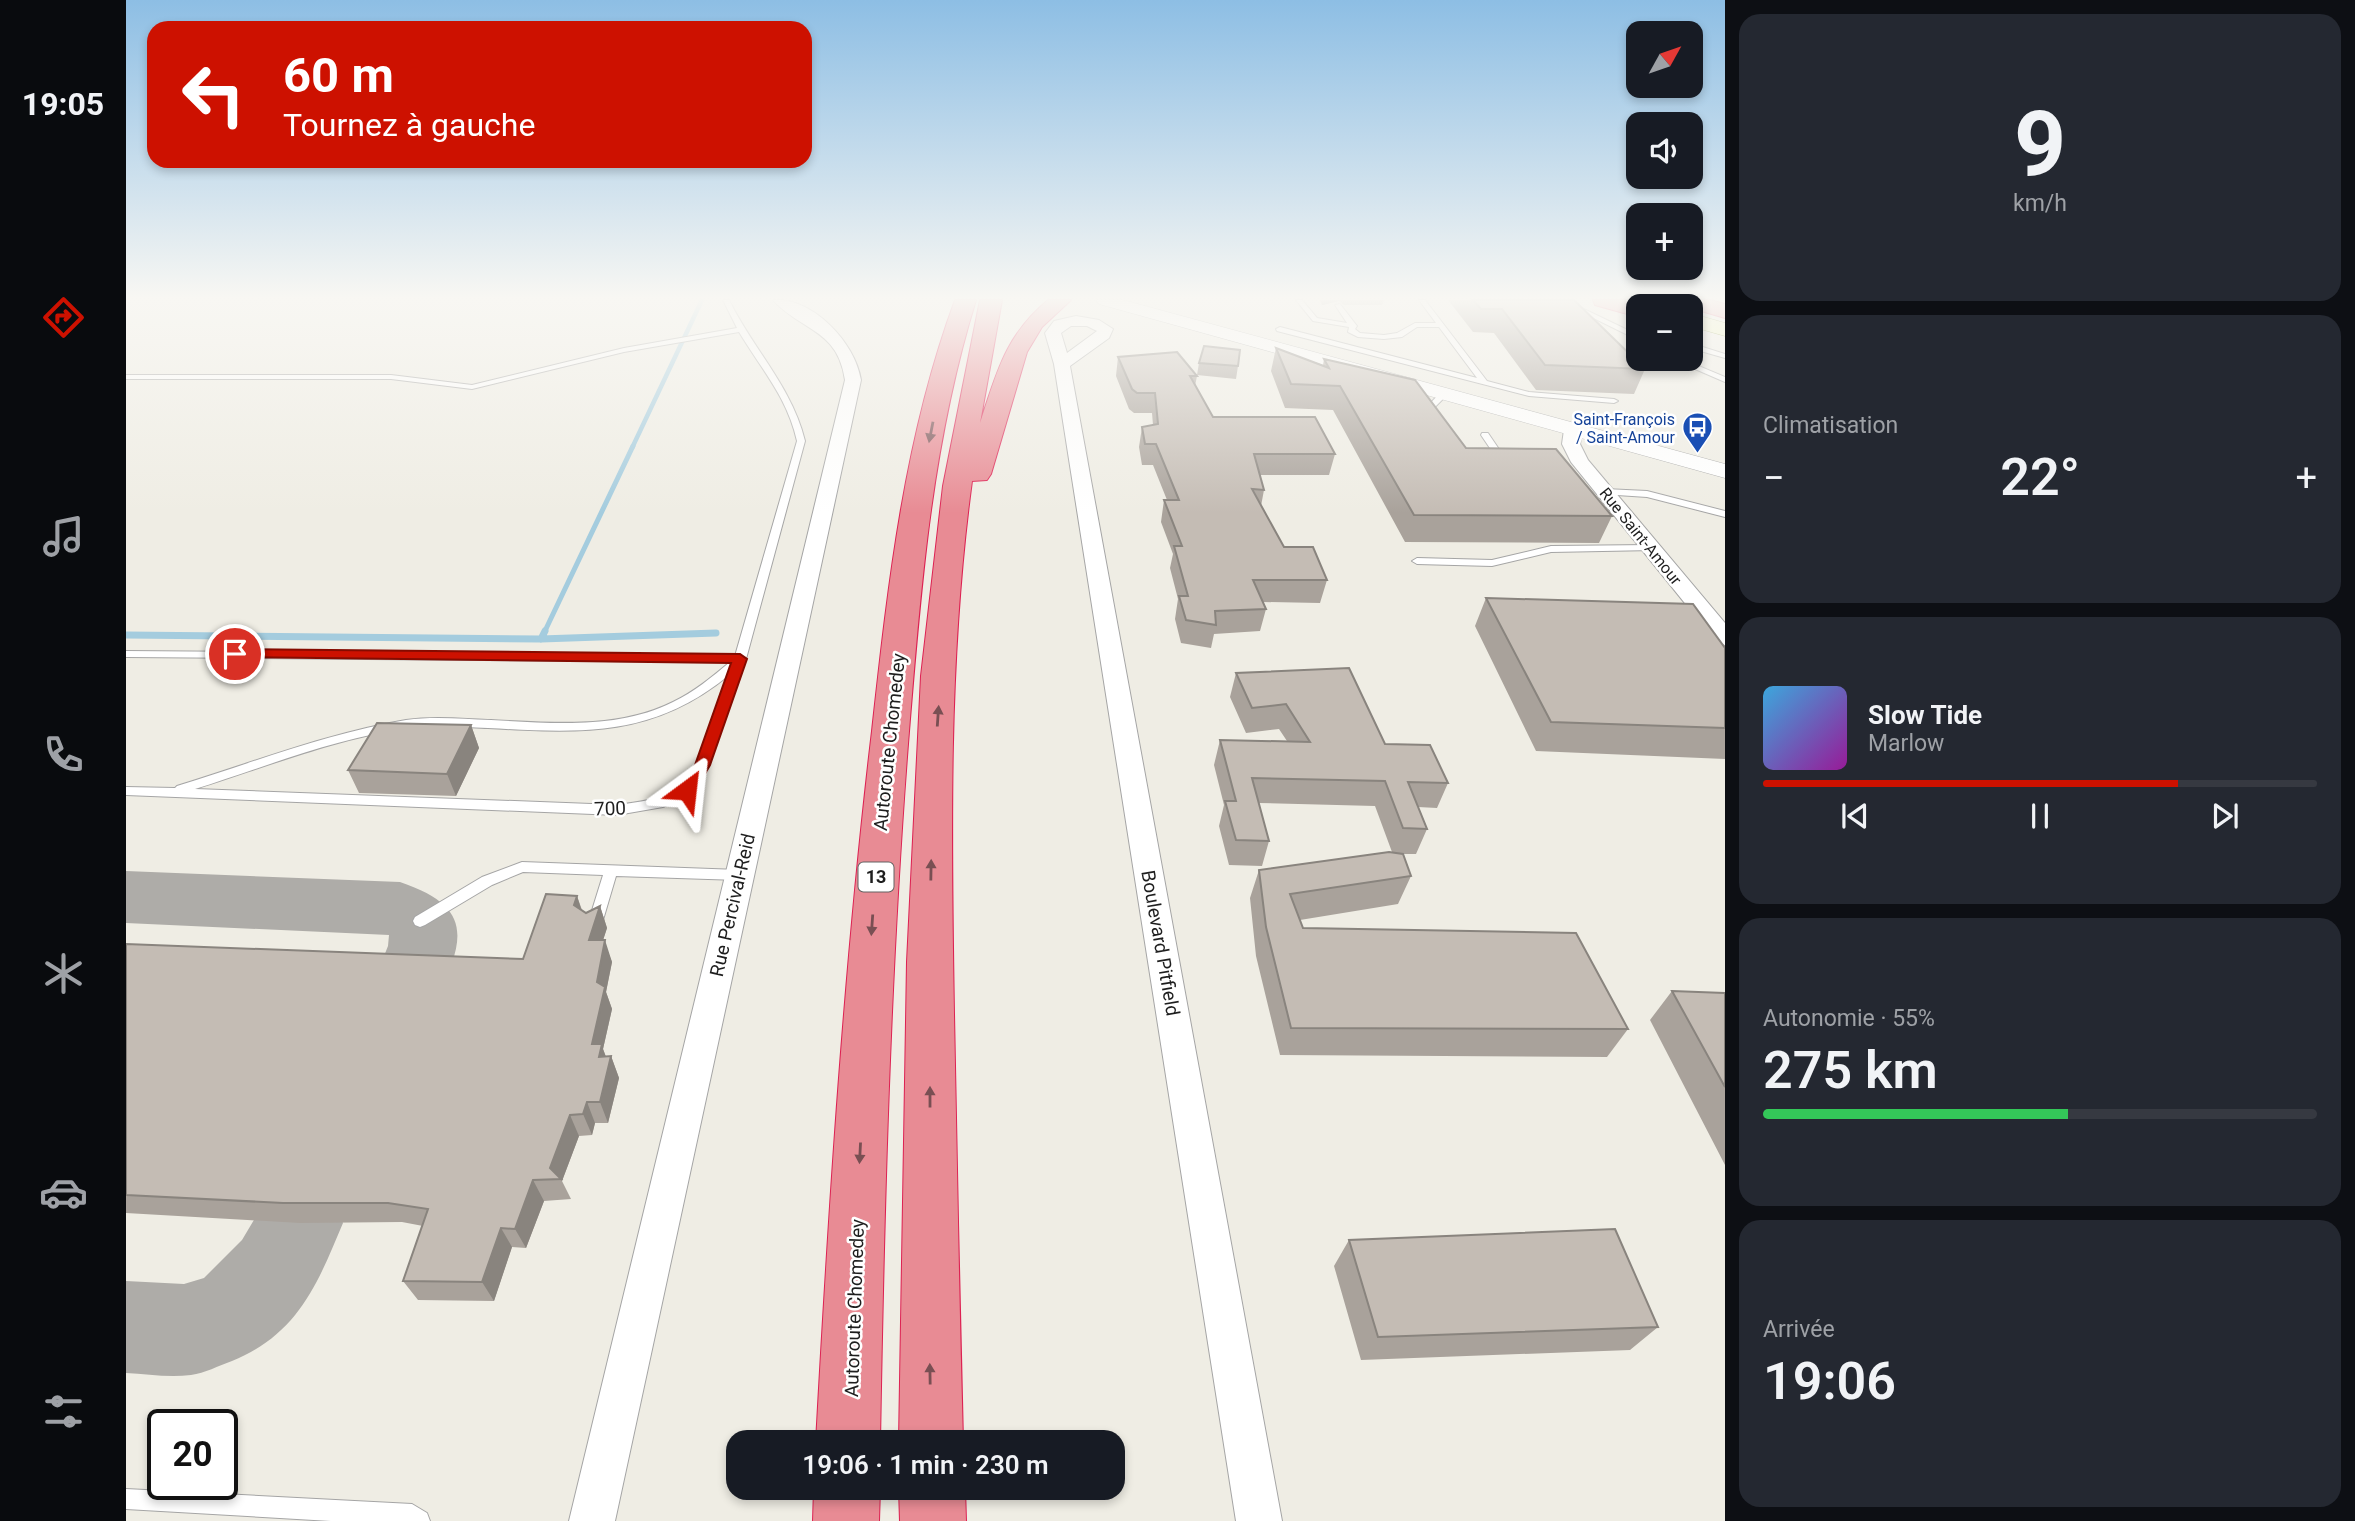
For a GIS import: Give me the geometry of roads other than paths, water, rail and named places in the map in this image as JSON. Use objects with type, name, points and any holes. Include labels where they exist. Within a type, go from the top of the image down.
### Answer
[{"type":"highway","name":"Autoroute Chomedey","points":[[848,1430],[867,986],[885,774],[899,641],[920,494],[944,371]]},
{"type":"highway","points":[[931,1430],[930,923],[933,784],[950,552],[976,371]]},
{"type":"highway","points":[[950,552],[1009,371]]},
{"type":"highway","points":[[846,1521],[847,1500]]},
{"type":"highway","points":[[932,1500],[933,1521]]},
{"type":"street","name":"Rue Percival-Reid","points":[[592,1521],[853,380],[851,371]]},
{"type":"street","name":"Boulevard Pitfield","points":[[1063,371],[1259,1521]]},
{"type":"street","points":[[1360,371],[1725,471]]},
{"type":"street","name":"Rue Saint-Amour","points":[[1573,430],[1571,444],[1576,468],[1605,492],[1651,548],[1717,619],[1725,638]]},
{"type":"lane","points":[[126,377],[391,377],[472,387],[538,371]]},
{"type":"lane","name":"700","points":[[126,791],[617,810],[663,802],[687,790],[702,765],[740,659],[801,442],[798,418],[789,399],[769,371]]},
{"type":"lane","points":[[1439,371],[1546,397],[1614,401]]},
{"type":"lane","points":[[1475,371],[1485,383]]},
{"type":"lane","points":[[1704,371],[1725,380]]},
{"type":"lane","points":[[1482,405],[1498,386]]},
{"type":"lane","points":[[1431,423],[1424,414],[1444,394]]},
{"type":"lane","points":[[1485,435],[1508,467]]},
{"type":"lane","points":[[1605,492],[1647,494],[1725,514]]},
{"type":"lane","points":[[1418,561],[1492,563],[1551,549],[1651,548]]},
{"type":"lane","points":[[126,654],[740,659]]},
{"type":"lane","points":[[171,793],[374,731],[407,724],[433,721],[574,728],[610,726],[639,720],[691,699],[740,659]]},
{"type":"lane","points":[[420,921],[487,881],[522,867],[739,874]]},
{"type":"lane","points":[[594,927],[611,870]]},
{"type":"lane","points":[[126,1499],[412,1515],[419,1521]]},
{"type":"waterway","points":[[632,448],[668,371]]},
{"type":"waterway","points":[[544,633],[633,446]]},
{"type":"waterway","points":[[541,639],[544,633]]},
{"type":"waterway","points":[[541,639],[716,633]]},
{"type":"waterway","points":[[126,635],[541,639]]},
{"type":"place","name":"Saint-François / Saint-Amour","points":[[1698,455]]}]
